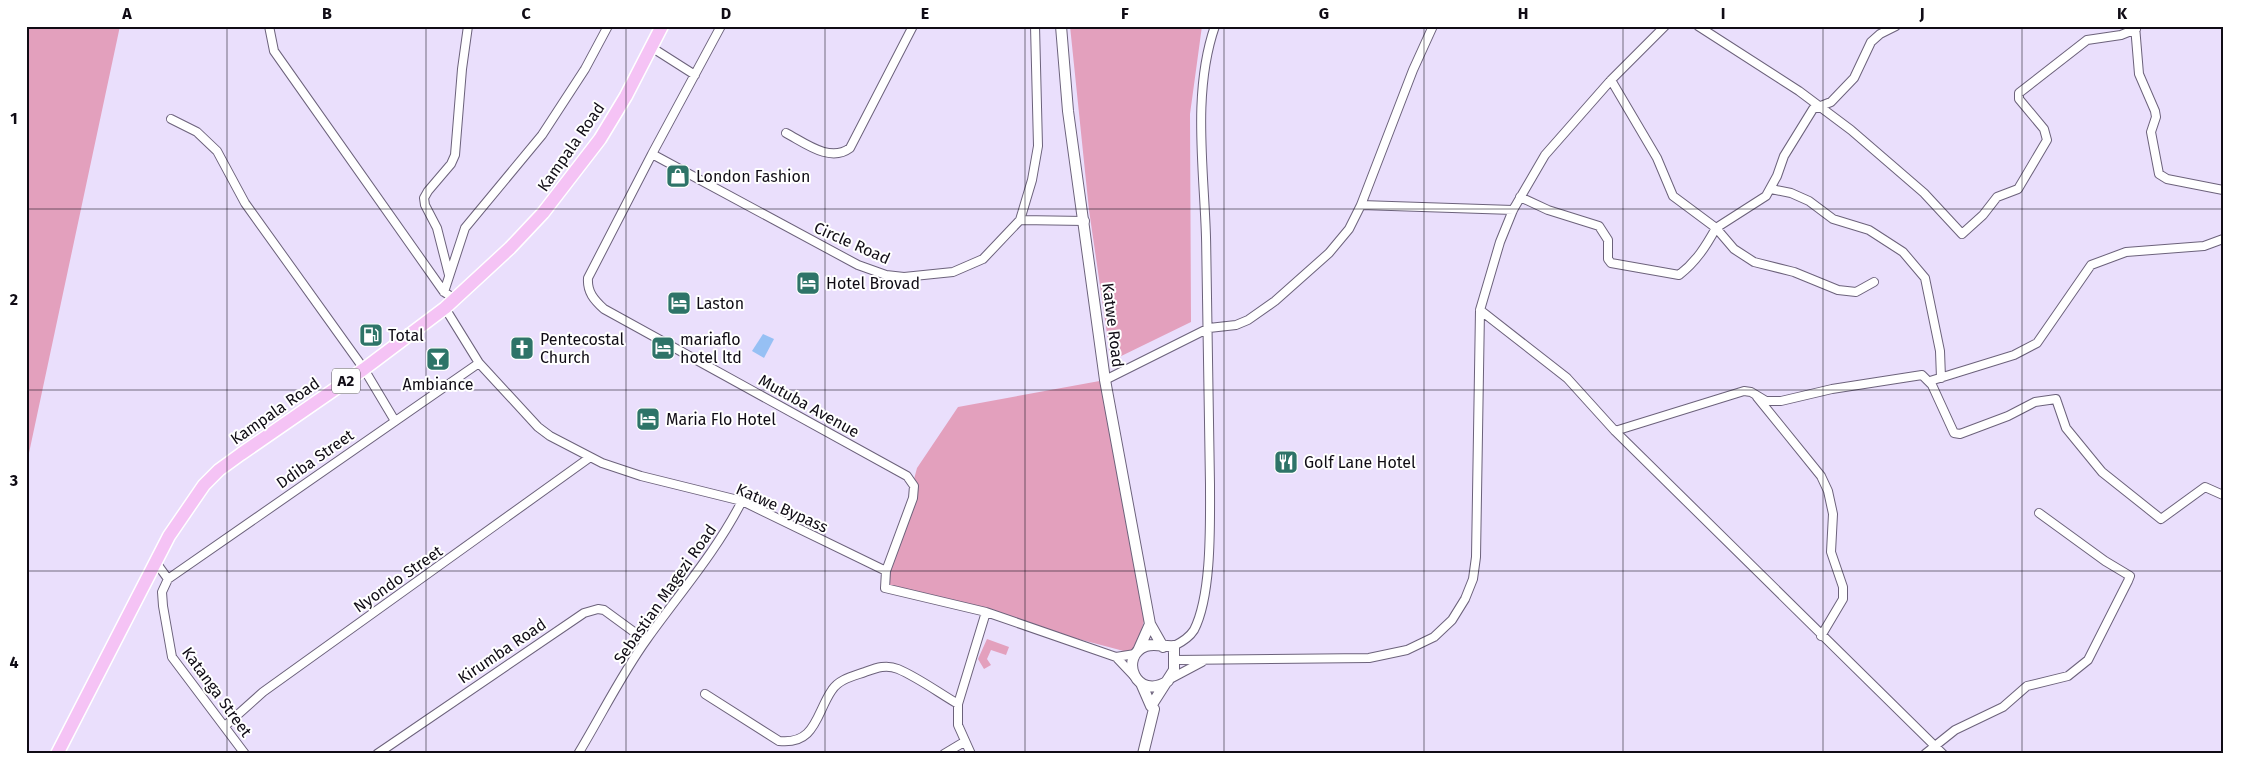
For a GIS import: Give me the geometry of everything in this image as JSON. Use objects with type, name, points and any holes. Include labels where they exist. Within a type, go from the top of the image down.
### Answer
[{"type":"main road","name":"Kampala Road","points":[[57,754],[155,561],[194,498],[219,470],[364,369],[450,304],[510,248],[543,213],[574,174],[626,96],[662,26]]},
{"type":"street","points":[[269,26],[274,51],[444,292],[450,304]]},
{"type":"street","points":[[449,275],[437,228],[424,205],[424,198],[455,155],[458,144],[462,69],[468,26]]},
{"type":"street","points":[[444,292],[461,237],[468,222],[542,135],[584,69],[608,26]]},
{"type":"street","points":[[652,154],[721,26]]},
{"type":"street","points":[[786,133],[833,155],[842,154],[850,148],[913,26]]},
{"type":"street","name":"Circle Road","points":[[652,154],[858,265],[886,275],[904,277],[953,272],[983,259],[1020,220],[1032,180],[1038,146],[1035,26]]},
{"type":"street","name":"Katwe Road","points":[[1061,26],[1068,111],[1105,380],[1150,624],[1168,647]]},
{"type":"street","points":[[1116,657],[1137,653],[1146,646],[1168,647],[1186,640],[1194,630],[1203,600],[1210,530],[1209,328],[1202,113],[1210,42],[1215,26]]},
{"type":"street","points":[[1105,380],[1209,328],[1242,323],[1275,301],[1329,253],[1349,229],[1361,205],[1413,70],[1433,26]]},
{"type":"street","points":[[1174,660],[1369,658],[1407,650],[1434,637],[1452,620],[1468,592],[1476,557],[1480,310],[1500,242],[1513,210],[1545,155],[1611,80],[1665,26]]},
{"type":"street","points":[[1698,26],[1820,106],[1851,130],[1924,193],[1962,234],[1983,215],[1997,197],[2018,189],[2047,140],[2044,129],[2019,98],[2019,93],[2088,40],[2121,35],[2136,28],[2139,74],[2156,111],[2151,132],[2159,174],[2167,178],[2223,190]]},
{"type":"street","points":[[1520,197],[1548,210],[1599,226],[1608,240],[1608,259],[1611,263],[1679,275],[1691,266],[1716,228],[1755,204],[1771,189],[1784,156],[1813,109],[1831,102],[1854,78],[1871,42],[1880,34],[1896,26]]},
{"type":"street","points":[[651,47],[694,75]]},
{"type":"street","points":[[1611,80],[1657,158],[1673,196],[1716,228],[1742,256],[1754,262],[1794,272],[1838,290],[1856,292],[1874,282]]},
{"type":"street","points":[[170,119],[197,132],[217,151],[245,203],[364,369],[394,421]]},
{"type":"street","name":"Mutuba Avenue","points":[[652,154],[588,278],[591,295],[604,309],[907,476],[914,486],[913,498],[886,571]]},
{"type":"street","points":[[1771,189],[1791,193],[1808,201],[1833,219],[1869,230],[1903,252],[1925,278],[1940,351],[1941,378]]},
{"type":"street","points":[[1361,205],[1513,210]]},
{"type":"street","points":[[1020,220],[1084,221]]},
{"type":"street","points":[[1726,222],[1726,238]]},
{"type":"street","points":[[1930,381],[2014,355],[2037,343],[2090,265],[2126,252],[2204,246],[2223,239]]},
{"type":"street","name":"Katwe Bypass","points":[[450,304],[479,363],[538,427],[589,458],[641,476],[742,502],[886,571]]},
{"type":"street","points":[[1480,310],[1567,378],[1615,431],[1943,754]]},
{"type":"street","name":"Ddiba Street","points":[[168,579],[479,363]]},
{"type":"street","points":[[1615,431],[1744,391],[1766,401],[1781,401],[1832,389],[1922,375],[1930,381],[1954,433],[1960,434],[2008,416],[2035,402],[2056,399],[2066,428],[2102,472],[2161,519],[2206,487],[2223,495]]},
{"type":"street","points":[[1754,394],[1821,476],[1828,491],[1833,514],[1831,552],[1844,586],[1843,599],[1822,636]]},
{"type":"street","name":"Nyondo Street","points":[[225,726],[263,692],[589,458]]},
{"type":"street","name":"Sebastian Magezi Road","points":[[578,754],[646,640],[704,563],[729,526],[742,502]]},
{"type":"street","points":[[1925,754],[1955,730],[2003,707],[2027,686],[2068,676],[2078,670],[2088,660],[2130,576],[2105,561],[2039,513]]},
{"type":"street","points":[[155,561],[168,579]]},
{"type":"street","points":[[886,571],[885,588],[986,612],[1116,657],[1138,680],[1150,687],[1160,686],[1204,661]]},
{"type":"street","name":"Katanga Street","points":[[168,579],[162,592],[172,656],[245,754]]},
{"type":"street","name":"Kirumba Road","points":[[377,754],[584,613],[598,609],[604,610],[646,640]]},
{"type":"street","points":[[971,754],[958,725],[958,704],[986,612]]},
{"type":"street","points":[[1143,754],[1154,709],[1150,706],[1132,665],[1150,624]]},
{"type":"street","points":[[1150,706],[1174,670],[1174,660],[1168,647]]},
{"type":"street","points":[[705,694],[779,741],[791,742],[800,739],[814,726],[832,690],[838,684],[879,667],[898,669],[958,704]]},
{"type":"street","points":[[944,754],[964,742]]},
{"type":"shaded area","points":[[26,26],[120,26],[26,467]]},
{"type":"shaded area","points":[[1070,26],[1202,26],[1190,114],[1191,322],[1111,361],[1089,210]]},
{"type":"shaded area","points":[[1105,380],[1147,610],[1135,654],[885,588],[917,468],[958,407]]},
{"type":"shaded area","points":[[987,639],[1009,647],[1006,655],[991,650],[987,659],[991,665],[984,669],[978,659]]},
{"type":"water","points":[[763,334],[774,339],[764,358],[752,351]]},
{"type":"place","name":"London Fashion","points":[[678,176]]},
{"type":"place","name":"Hotel Brovad","points":[[808,283]]},
{"type":"place","name":"Laston","points":[[679,303]]},
{"type":"place","name":"Total","points":[[371,335]]},
{"type":"place","name":"Pentecostal Church","points":[[522,348]]},
{"type":"place","name":"mariaflo hotel ltd","points":[[663,348]]},
{"type":"place","name":"Ambiance","points":[[438,359]]},
{"type":"place","name":"Maria Flo Hotel","points":[[648,419]]},
{"type":"place","name":"Golf Lane Hotel","points":[[1286,462]]}]
